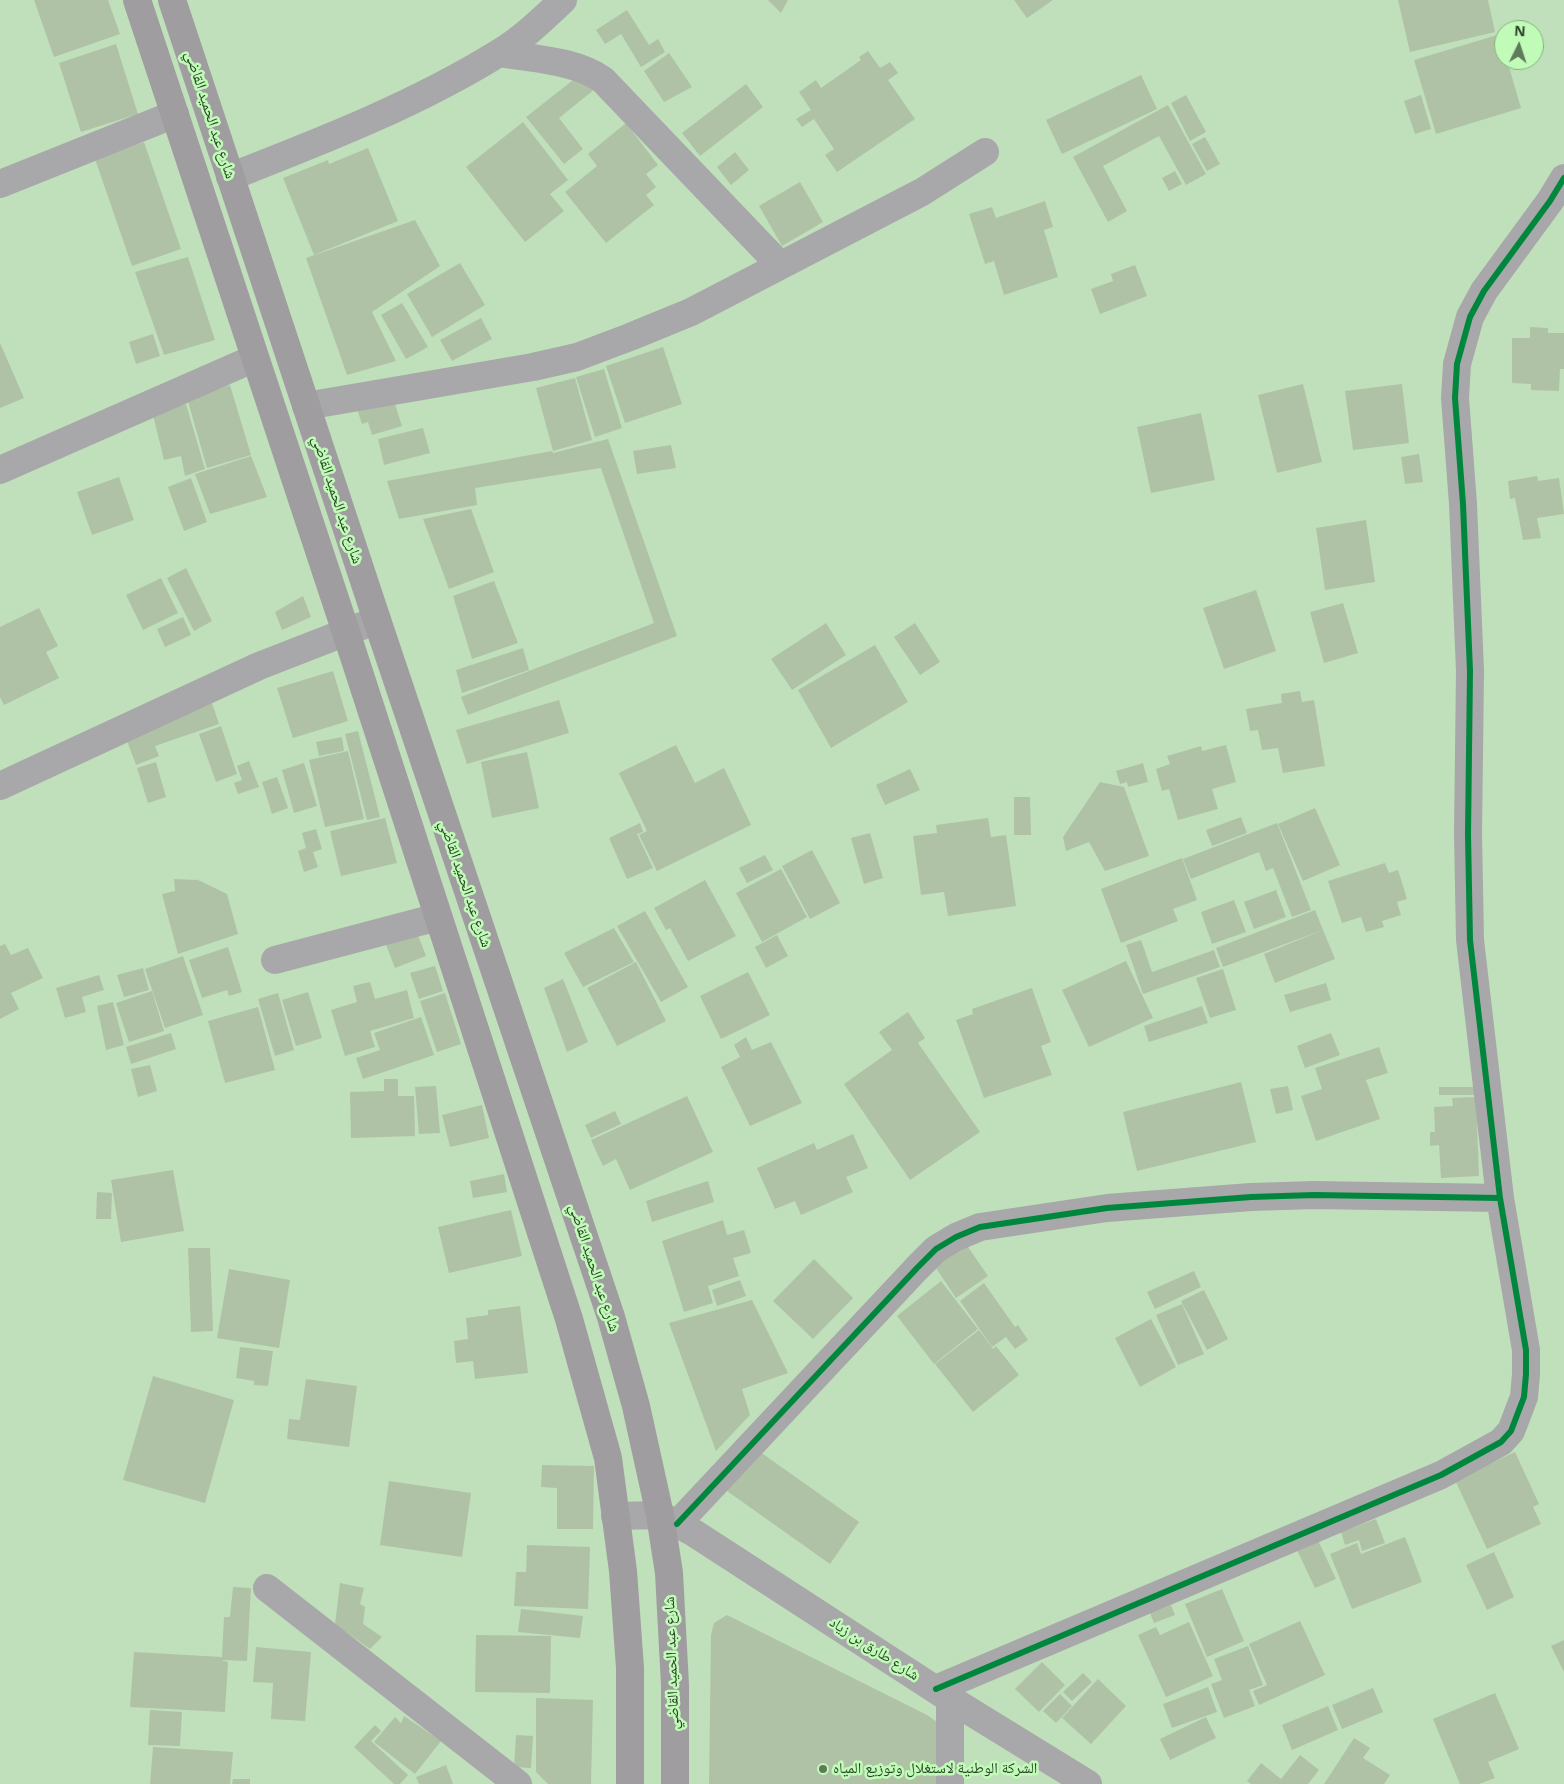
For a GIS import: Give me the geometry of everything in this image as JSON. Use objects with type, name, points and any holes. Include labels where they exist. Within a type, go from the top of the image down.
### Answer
[{"type":"main road","points":[[137,0],[346,632],[569,1319],[608,1458],[623,1571],[630,1668],[630,1784]]},
{"type":"main road","name":"شارع عبد الحميد القاضي","points":[[172,0],[377,620],[611,1317],[669,1519],[669,1573],[675,1685],[675,1784]]},
{"type":"street","points":[[230,177],[340,134],[428,92],[500,53],[540,22],[563,0]]},
{"type":"street","points":[[500,53],[573,66],[588,71],[603,80],[780,265]]},
{"type":"street","points":[[0,184],[175,114]]},
{"type":"street","points":[[306,406],[532,367],[577,357],[691,312],[922,192],[985,152]]},
{"type":"street","points":[[950,1784],[943,1694],[1441,1475],[1501,1442],[1511,1431],[1524,1398],[1526,1350],[1500,1198],[1470,940],[1468,834],[1470,671],[1463,504],[1455,398],[1457,364],[1470,318],[1484,291],[1550,201],[1564,178]]},
{"type":"street","points":[[0,470],[255,358]]},
{"type":"street","points":[[0,786],[259,666],[377,620]]},
{"type":"street","points":[[275,960],[438,917]]},
{"type":"street","points":[[615,1516],[669,1519],[936,1249],[956,1237],[980,1227],[1107,1208],[1251,1197],[1333,1195],[1500,1198]]},
{"type":"street","name":"شارع طارق بن زياد","points":[[669,1519],[694,1532],[943,1694],[1088,1784]]},
{"type":"street","points":[[267,1588],[518,1784]]},
{"type":"building","points":[[34,0],[108,0],[120,34],[54,57]]},
{"type":"building","points":[[768,0],[788,0],[781,13]]},
{"type":"building","points":[[1014,0],[1053,0],[1027,18]]},
{"type":"building","points":[[1398,0],[1488,0],[1494,32],[1410,52]]},
{"type":"building","points":[[627,10],[649,45],[658,39],[665,52],[641,67],[621,34],[605,44],[596,30]]},
{"type":"building","points":[[1494,36],[1494,70],[1510,70],[1521,108],[1436,134],[1414,60]]},
{"type":"building","points":[[116,44],[138,114],[81,132],[59,63]]},
{"type":"building","points":[[868,51],[880,68],[890,62],[898,73],[888,80],[915,119],[837,172],[825,155],[834,149],[814,119],[802,127],[796,119],[811,110],[799,92],[816,80],[821,88],[861,60],[859,57]]},
{"type":"building","points":[[669,53],[692,87],[664,102],[644,71]]},
{"type":"building","points":[[582,73],[595,89],[559,118],[583,149],[564,164],[526,117]]},
{"type":"building","points":[[1141,75],[1157,109],[1062,154],[1046,120]]},
{"type":"building","points":[[746,84],[763,107],[700,156],[682,133]]},
{"type":"building","points":[[1186,95],[1206,132],[1190,141],[1171,103]]},
{"type":"building","points":[[1421,95],[1431,129],[1415,134],[1404,101]]},
{"type":"building","points":[[1168,105],[1206,174],[1186,185],[1159,136],[1103,166],[1127,211],[1108,222],[1073,157]]},
{"type":"building","points":[[523,122],[568,180],[550,194],[564,211],[525,242],[466,167]]},
{"type":"building","points":[[626,123],[658,165],[646,174],[656,187],[646,195],[654,205],[606,243],[565,192],[597,166],[588,154]]},
{"type":"building","points":[[1205,137],[1220,164],[1207,171],[1192,144]]},
{"type":"building","points":[[144,142],[181,249],[132,266],[95,159]]},
{"type":"building","points":[[368,148],[398,221],[314,255],[283,178],[328,160],[329,164]]},
{"type":"building","points":[[735,152],[749,170],[731,185],[717,167]]},
{"type":"building","points":[[1175,171],[1182,184],[1169,191],[1162,178]]},
{"type":"building","points":[[800,182],[823,222],[782,246],[759,206]]},
{"type":"building","points":[[1045,201],[1053,227],[1044,230],[1058,277],[1004,295],[994,261],[985,264],[969,214],[992,207],[996,218]]},
{"type":"building","points":[[415,220],[440,266],[372,312],[396,361],[347,375],[306,258]]},
{"type":"building","points":[[188,257],[215,340],[164,355],[135,272]]},
{"type":"building","points":[[460,263],[485,305],[432,337],[407,294]]},
{"type":"building","points":[[1135,265],[1147,296],[1100,314],[1091,289],[1113,281],[1111,274]]},
{"type":"building","points":[[402,303],[428,347],[406,359],[381,315]]},
{"type":"building","points":[[481,318],[492,339],[452,361],[440,340]]},
{"type":"building","points":[[1530,327],[1548,328],[1548,333],[1564,333],[1564,369],[1560,369],[1559,391],[1531,390],[1531,384],[1512,383],[1512,338],[1530,338]]},
{"type":"building","points":[[153,334],[160,356],[136,364],[129,342]]},
{"type":"building","points":[[0,343],[24,398],[0,408]]},
{"type":"building","points":[[663,347],[682,404],[625,423],[606,366]]},
{"type":"building","points":[[604,369],[622,428],[595,437],[576,377]]},
{"type":"building","points":[[575,378],[592,440],[553,451],[536,388]]},
{"type":"building","points":[[1303,384],[1322,462],[1277,473],[1258,395]]},
{"type":"building","points":[[1402,384],[1409,443],[1353,450],[1345,391]]},
{"type":"building","points":[[230,385],[251,455],[207,468],[187,398]]},
{"type":"building","points":[[392,395],[402,426],[372,435],[368,422],[362,424],[356,406]]},
{"type":"building","points":[[186,404],[205,469],[185,476],[181,456],[164,460],[152,411]]},
{"type":"building","points":[[1201,413],[1215,480],[1151,493],[1137,427]]},
{"type":"building","points":[[423,428],[430,453],[384,465],[378,439]]},
{"type":"building","points":[[608,439],[677,636],[468,715],[461,697],[654,623],[601,468],[475,488],[477,505],[399,519],[387,481],[552,451],[553,453]]},
{"type":"building","points":[[671,445],[676,468],[637,474],[633,451]]},
{"type":"building","points":[[1419,454],[1423,482],[1405,484],[1401,457]]},
{"type":"building","points":[[251,456],[267,497],[210,514],[195,474]]},
{"type":"building","points":[[1537,476],[1538,481],[1559,478],[1564,514],[1537,518],[1541,538],[1523,540],[1515,498],[1510,499],[1508,481]]},
{"type":"building","points":[[119,477],[134,520],[92,535],[77,492]]},
{"type":"building","points":[[191,478],[207,522],[184,531],[168,487]]},
{"type":"building","points":[[471,509],[494,572],[449,589],[423,519]]},
{"type":"building","points":[[1366,520],[1375,582],[1325,590],[1316,528]]},
{"type":"building","points":[[186,568],[212,621],[194,631],[167,578]]},
{"type":"building","points":[[161,578],[178,613],[143,630],[126,595]]},
{"type":"building","points":[[494,581],[518,643],[472,659],[453,596]]},
{"type":"building","points":[[1256,590],[1276,651],[1224,669],[1203,608]]},
{"type":"building","points":[[303,596],[311,617],[282,630],[275,612]]},
{"type":"building","points":[[1343,603],[1358,653],[1324,663],[1310,612]]},
{"type":"building","points":[[39,608],[58,646],[46,652],[59,678],[4,705],[0,697],[0,627]]},
{"type":"building","points":[[183,617],[191,635],[165,647],[157,629]]},
{"type":"building","points":[[826,623],[846,655],[792,690],[771,659]]},
{"type":"building","points":[[915,623],[940,662],[920,675],[894,637]]},
{"type":"building","points":[[875,645],[908,702],[831,748],[798,690]]},
{"type":"building","points":[[523,648],[529,670],[462,693],[456,670]]},
{"type":"building","points":[[333,671],[348,721],[293,738],[277,688]]},
{"type":"building","points":[[1300,691],[1302,702],[1314,700],[1325,766],[1283,773],[1278,748],[1262,750],[1258,730],[1250,731],[1246,709],[1282,703],[1281,694]]},
{"type":"building","points":[[211,700],[219,724],[155,746],[159,756],[136,765],[123,730]]},
{"type":"building","points":[[559,700],[569,733],[467,764],[456,730]]},
{"type":"building","points":[[221,726],[237,774],[216,782],[199,734]]},
{"type":"building","points":[[358,731],[380,817],[367,820],[345,734]]},
{"type":"building","points":[[342,737],[344,751],[319,756],[316,742]]},
{"type":"building","points":[[676,745],[695,783],[724,768],[751,825],[657,871],[639,835],[647,831],[619,773]]},
{"type":"building","points":[[1226,745],[1236,782],[1212,789],[1218,809],[1178,820],[1169,789],[1162,791],[1156,769],[1170,764],[1167,756],[1201,746],[1202,751]]},
{"type":"building","points":[[348,751],[364,819],[325,827],[309,760]]},
{"type":"building","points":[[527,752],[539,808],[492,818],[481,762]]},
{"type":"building","points":[[249,761],[259,787],[238,794],[234,783],[242,780],[237,766]]},
{"type":"building","points":[[156,762],[166,797],[148,803],[137,768]]},
{"type":"building","points":[[304,763],[317,806],[294,813],[282,770]]},
{"type":"building","points":[[1143,763],[1148,782],[1128,787],[1127,782],[1120,784],[1116,771]]},
{"type":"building","points":[[910,769],[920,790],[885,805],[876,785]]},
{"type":"building","points":[[277,777],[288,808],[272,814],[262,782]]},
{"type":"building","points":[[1100,782],[1124,787],[1149,856],[1105,871],[1089,842],[1066,851],[1063,837]]},
{"type":"building","points":[[1014,797],[1030,797],[1031,835],[1014,835]]},
{"type":"building","points":[[1315,808],[1340,865],[1303,881],[1278,824]]},
{"type":"building","points":[[1241,817],[1247,833],[1212,846],[1206,830]]},
{"type":"building","points":[[385,818],[397,863],[341,876],[330,831]]},
{"type":"building","points":[[988,818],[991,837],[1006,835],[1016,906],[948,916],[944,892],[921,895],[913,836],[937,833],[936,825]]},
{"type":"building","points":[[640,823],[643,832],[637,834],[653,868],[627,879],[609,838]]},
{"type":"building","points":[[1277,823],[1311,910],[1292,917],[1273,868],[1266,871],[1259,852],[1191,879],[1183,859]]},
{"type":"building","points":[[316,829],[322,849],[313,852],[318,867],[304,872],[298,851],[306,848],[302,833]]},
{"type":"building","points":[[870,833],[883,878],[864,884],[851,838]]},
{"type":"building","points":[[812,850],[840,903],[810,919],[782,866]]},
{"type":"building","points":[[765,855],[773,870],[747,883],[739,868]]},
{"type":"building","points":[[1182,858],[1197,900],[1173,909],[1178,921],[1121,943],[1101,889]]},
{"type":"building","points":[[1385,863],[1389,873],[1398,870],[1407,899],[1397,902],[1401,915],[1382,921],[1384,927],[1366,932],[1361,917],[1342,923],[1328,881]]},
{"type":"building","points":[[781,869],[807,917],[762,942],[736,893]]},
{"type":"building","points":[[174,879],[198,880],[227,894],[238,934],[178,954],[162,894],[175,891]]},
{"type":"building","points":[[705,880],[736,936],[688,961],[670,928],[666,930],[654,908]]},
{"type":"building","points":[[1276,890],[1286,917],[1254,929],[1244,902]]},
{"type":"building","points":[[1234,900],[1246,932],[1212,944],[1201,912]]},
{"type":"building","points":[[1315,910],[1323,930],[1223,967],[1216,948]]},
{"type":"building","points":[[645,911],[688,987],[661,1002],[617,926]]},
{"type":"building","points":[[414,925],[426,956],[395,968],[383,937]]},
{"type":"building","points":[[614,928],[634,962],[583,987],[564,953]]},
{"type":"building","points":[[1323,930],[1335,959],[1275,983],[1264,954]]},
{"type":"building","points":[[777,935],[788,956],[766,968],[755,947]]},
{"type":"building","points":[[1141,940],[1152,972],[1214,950],[1220,967],[1143,994],[1126,945]]},
{"type":"building","points":[[5,944],[11,955],[28,948],[43,978],[11,993],[19,1009],[0,1019],[0,946]]},
{"type":"building","points":[[228,947],[242,992],[229,996],[227,990],[202,998],[189,960]]},
{"type":"building","points":[[183,956],[203,1015],[165,1028],[145,969]]},
{"type":"building","points":[[1126,961],[1153,1018],[1089,1047],[1062,990]]},
{"type":"building","points":[[636,962],[666,1021],[617,1046],[587,988]]},
{"type":"building","points":[[435,966],[443,991],[419,999],[410,973]]},
{"type":"building","points":[[143,968],[149,990],[124,997],[117,975]]},
{"type":"building","points":[[1223,969],[1236,1010],[1210,1018],[1196,978]]},
{"type":"building","points":[[748,972],[770,1015],[721,1039],[700,996]]},
{"type":"building","points":[[99,975],[104,990],[82,997],[86,1012],[65,1018],[56,988]]},
{"type":"building","points":[[563,979],[588,1042],[567,1052],[544,988]]},
{"type":"building","points":[[370,982],[375,999],[407,990],[414,1018],[370,1031],[375,1047],[345,1056],[331,1010],[357,1002],[353,986]]},
{"type":"building","points":[[1326,983],[1331,1000],[1290,1012],[1284,995]]},
{"type":"building","points":[[1032,988],[1051,1042],[1041,1046],[1052,1075],[984,1098],[956,1020],[973,1014],[972,1009]]},
{"type":"building","points":[[152,991],[164,1031],[129,1042],[116,1003]]},
{"type":"building","points":[[308,992],[322,1038],[296,1046],[282,1000]]},
{"type":"building","points":[[278,993],[294,1050],[275,1056],[258,999]]},
{"type":"building","points":[[445,993],[461,1044],[437,1052],[420,1001]]},
{"type":"building","points":[[113,1002],[124,1045],[106,1050],[97,1006]]},
{"type":"building","points":[[1202,1006],[1208,1023],[1149,1042],[1144,1026]]},
{"type":"building","points":[[258,1007],[275,1070],[225,1083],[208,1021]]},
{"type":"building","points":[[908,1012],[925,1038],[918,1043],[980,1132],[910,1180],[844,1084],[892,1050],[879,1032]]},
{"type":"building","points":[[421,1017],[434,1055],[363,1079],[356,1058],[380,1050],[374,1033]]},
{"type":"building","points":[[171,1033],[176,1049],[131,1064],[126,1047]]},
{"type":"building","points":[[1331,1033],[1340,1055],[1305,1068],[1297,1046]]},
{"type":"building","points":[[746,1037],[752,1050],[771,1042],[802,1103],[750,1126],[721,1067],[740,1057],[734,1045]]},
{"type":"building","points":[[1379,1047],[1388,1073],[1366,1080],[1380,1119],[1316,1141],[1301,1096],[1322,1089],[1315,1068]]},
{"type":"building","points":[[150,1065],[157,1091],[138,1097],[131,1069]]},
{"type":"building","points":[[384,1079],[398,1079],[398,1096],[414,1096],[415,1136],[351,1138],[350,1092],[384,1091]]},
{"type":"building","points":[[1241,1082],[1256,1142],[1137,1171],[1123,1112]]},
{"type":"building","points":[[436,1086],[440,1133],[419,1134],[415,1087]]},
{"type":"building","points":[[1288,1086],[1293,1110],[1276,1114],[1270,1089]]},
{"type":"building","points":[[1439,1087],[1475,1087],[1475,1095],[1439,1095]]},
{"type":"building","points":[[687,1096],[713,1152],[630,1190],[616,1159],[603,1166],[591,1140]]},
{"type":"building","points":[[1476,1097],[1479,1176],[1441,1178],[1439,1145],[1430,1146],[1430,1132],[1435,1132],[1434,1107],[1453,1106],[1452,1098]]},
{"type":"building","points":[[482,1105],[489,1138],[450,1147],[442,1115]]},
{"type":"building","points":[[615,1111],[621,1124],[591,1138],[585,1125]]},
{"type":"building","points":[[853,1134],[868,1168],[846,1177],[853,1192],[801,1215],[795,1201],[775,1209],[757,1168],[814,1143],[817,1150]]},
{"type":"building","points":[[173,1170],[184,1231],[121,1242],[111,1180]]},
{"type":"building","points":[[504,1174],[507,1192],[473,1198],[470,1181]]},
{"type":"building","points":[[708,1181],[714,1202],[652,1222],[646,1201]]},
{"type":"building","points":[[97,1192],[112,1193],[111,1219],[96,1219]]},
{"type":"building","points":[[511,1210],[522,1256],[449,1273],[438,1227]]},
{"type":"building","points":[[723,1220],[727,1235],[744,1230],[751,1253],[733,1258],[739,1276],[708,1286],[713,1303],[684,1312],[662,1241]]},
{"type":"building","points":[[966,1244],[988,1276],[956,1298],[934,1265]]},
{"type":"building","points":[[188,1248],[210,1248],[213,1331],[191,1332]]},
{"type":"building","points":[[814,1259],[853,1298],[813,1339],[773,1301]]},
{"type":"building","points":[[229,1269],[290,1280],[279,1348],[217,1338]]},
{"type":"building","points":[[1194,1271],[1201,1287],[1155,1309],[1147,1292]]},
{"type":"building","points":[[740,1280],[746,1296],[717,1306],[712,1290]]},
{"type":"building","points":[[941,1281],[978,1329],[934,1364],[897,1316]]},
{"type":"building","points":[[984,1283],[1015,1327],[1018,1325],[1028,1340],[1015,1349],[1006,1337],[992,1347],[960,1301]]},
{"type":"building","points":[[1204,1290],[1228,1339],[1207,1350],[1181,1301]]},
{"type":"building","points":[[752,1300],[788,1373],[742,1389],[750,1415],[716,1451],[669,1323]]},
{"type":"building","points":[[1182,1304],[1204,1354],[1178,1365],[1156,1315]]},
{"type":"building","points":[[520,1306],[528,1373],[475,1379],[473,1361],[456,1363],[454,1341],[468,1339],[466,1318],[488,1315],[488,1310]]},
{"type":"building","points":[[1151,1319],[1176,1367],[1140,1387],[1115,1338]]},
{"type":"building","points":[[979,1330],[993,1349],[996,1346],[1019,1375],[973,1412],[935,1364]]},
{"type":"building","points":[[240,1347],[273,1351],[268,1386],[254,1385],[254,1381],[236,1378]]},
{"type":"building","points":[[153,1376],[234,1400],[205,1503],[123,1480]]},
{"type":"building","points":[[306,1379],[357,1386],[349,1447],[287,1439],[289,1419],[300,1420]]},
{"type":"building","points":[[756,1449],[859,1522],[830,1564],[727,1491]]},
{"type":"building","points":[[1515,1452],[1539,1504],[1533,1507],[1541,1524],[1487,1549],[1455,1480]]},
{"type":"building","points":[[542,1465],[594,1466],[593,1529],[557,1529],[557,1488],[541,1487]]},
{"type":"building","points":[[389,1481],[471,1493],[462,1557],[380,1545]]},
{"type":"building","points":[[1376,1519],[1385,1543],[1362,1551],[1359,1540],[1345,1545],[1341,1532]]},
{"type":"building","points":[[1405,1537],[1422,1582],[1352,1609],[1330,1554],[1357,1543],[1361,1554]]},
{"type":"building","points":[[1318,1540],[1336,1579],[1315,1588],[1297,1550]]},
{"type":"building","points":[[527,1545],[590,1547],[588,1609],[514,1606],[516,1572],[526,1572]]},
{"type":"building","points":[[1494,1552],[1514,1597],[1487,1610],[1466,1565]]},
{"type":"building","points":[[340,1583],[364,1588],[360,1604],[365,1607],[363,1624],[382,1637],[370,1649],[335,1624]]},
{"type":"building","points":[[233,1587],[251,1588],[247,1661],[221,1660],[228,1662],[225,1712],[130,1707],[134,1652],[222,1657],[224,1617],[230,1617]]},
{"type":"building","points":[[1222,1589],[1244,1641],[1207,1657],[1185,1604]]},
{"type":"building","points":[[1171,1605],[1175,1615],[1154,1623],[1150,1613]]},
{"type":"building","points":[[521,1609],[583,1616],[580,1638],[518,1632]]},
{"type":"building","points":[[727,1615],[927,1715],[937,1722],[936,1784],[709,1784],[711,1635],[714,1623]]},
{"type":"building","points":[[1300,1621],[1325,1675],[1259,1705],[1253,1691],[1267,1685],[1249,1644]]},
{"type":"building","points":[[1189,1622],[1213,1676],[1166,1697],[1138,1635],[1156,1627],[1160,1635]]},
{"type":"building","points":[[476,1635],[551,1636],[550,1693],[475,1692]]},
{"type":"building","points":[[1564,1640],[1564,1672],[1551,1646]]},
{"type":"building","points":[[1248,1646],[1263,1685],[1249,1690],[1255,1706],[1224,1718],[1211,1684],[1222,1680],[1214,1659]]},
{"type":"building","points":[[256,1647],[311,1652],[305,1721],[271,1719],[273,1683],[253,1682]]},
{"type":"building","points":[[1042,1662],[1065,1685],[1039,1712],[1015,1689]]},
{"type":"building","points":[[1083,1673],[1092,1682],[1072,1701],[1063,1692]]},
{"type":"building","points":[[1098,1679],[1126,1706],[1091,1744],[1062,1718]]},
{"type":"building","points":[[1208,1687],[1217,1712],[1172,1728],[1163,1704]]},
{"type":"building","points":[[1373,1688],[1383,1712],[1342,1729],[1332,1705]]},
{"type":"building","points":[[1495,1693],[1519,1749],[1488,1762],[1495,1778],[1479,1784],[1460,1784],[1433,1719]]},
{"type":"building","points":[[1060,1694],[1072,1706],[1056,1723],[1043,1711]]},
{"type":"building","points":[[536,1698],[593,1700],[591,1784],[548,1784],[536,1772]]},
{"type":"building","points":[[1328,1706],[1338,1730],[1292,1750],[1282,1725]]},
{"type":"building","points":[[150,1710],[182,1712],[180,1746],[148,1745]]},
{"type":"building","points":[[404,1716],[441,1741],[415,1774],[374,1742],[395,1717],[401,1723]]},
{"type":"building","points":[[1206,1717],[1216,1738],[1170,1760],[1160,1739]]},
{"type":"building","points":[[375,1725],[381,1731],[371,1741],[408,1775],[400,1784],[394,1784],[354,1747]]},
{"type":"building","points":[[516,1735],[533,1736],[531,1768],[514,1767]]},
{"type":"building","points":[[1354,1738],[1370,1748],[1363,1758],[1390,1775],[1384,1784],[1324,1784]]},
{"type":"building","points":[[153,1747],[233,1752],[230,1784],[150,1784]]},
{"type":"building","points":[[1300,1755],[1319,1770],[1308,1784],[1251,1784],[1247,1781],[1261,1763],[1281,1779]]},
{"type":"building","points":[[446,1765],[453,1784],[419,1784],[416,1777]]},
{"type":"building","points":[[233,1779],[250,1779],[250,1784],[232,1784]]},
{"type":"cycle path","points":[[936,1689],[1441,1475],[1501,1442],[1511,1431],[1524,1397],[1526,1350],[1500,1198],[1470,940],[1468,834],[1470,671],[1463,504],[1455,398],[1457,364],[1470,317],[1484,291],[1550,201],[1564,178]]},
{"type":"cycle path","points":[[677,1524],[936,1249],[956,1237],[980,1227],[1107,1208],[1251,1197],[1314,1195],[1500,1198]]},
{"type":"place","name":"الشركة الوطنية لاستغلال وتوزيع المياه","points":[[823,1769]]}]
